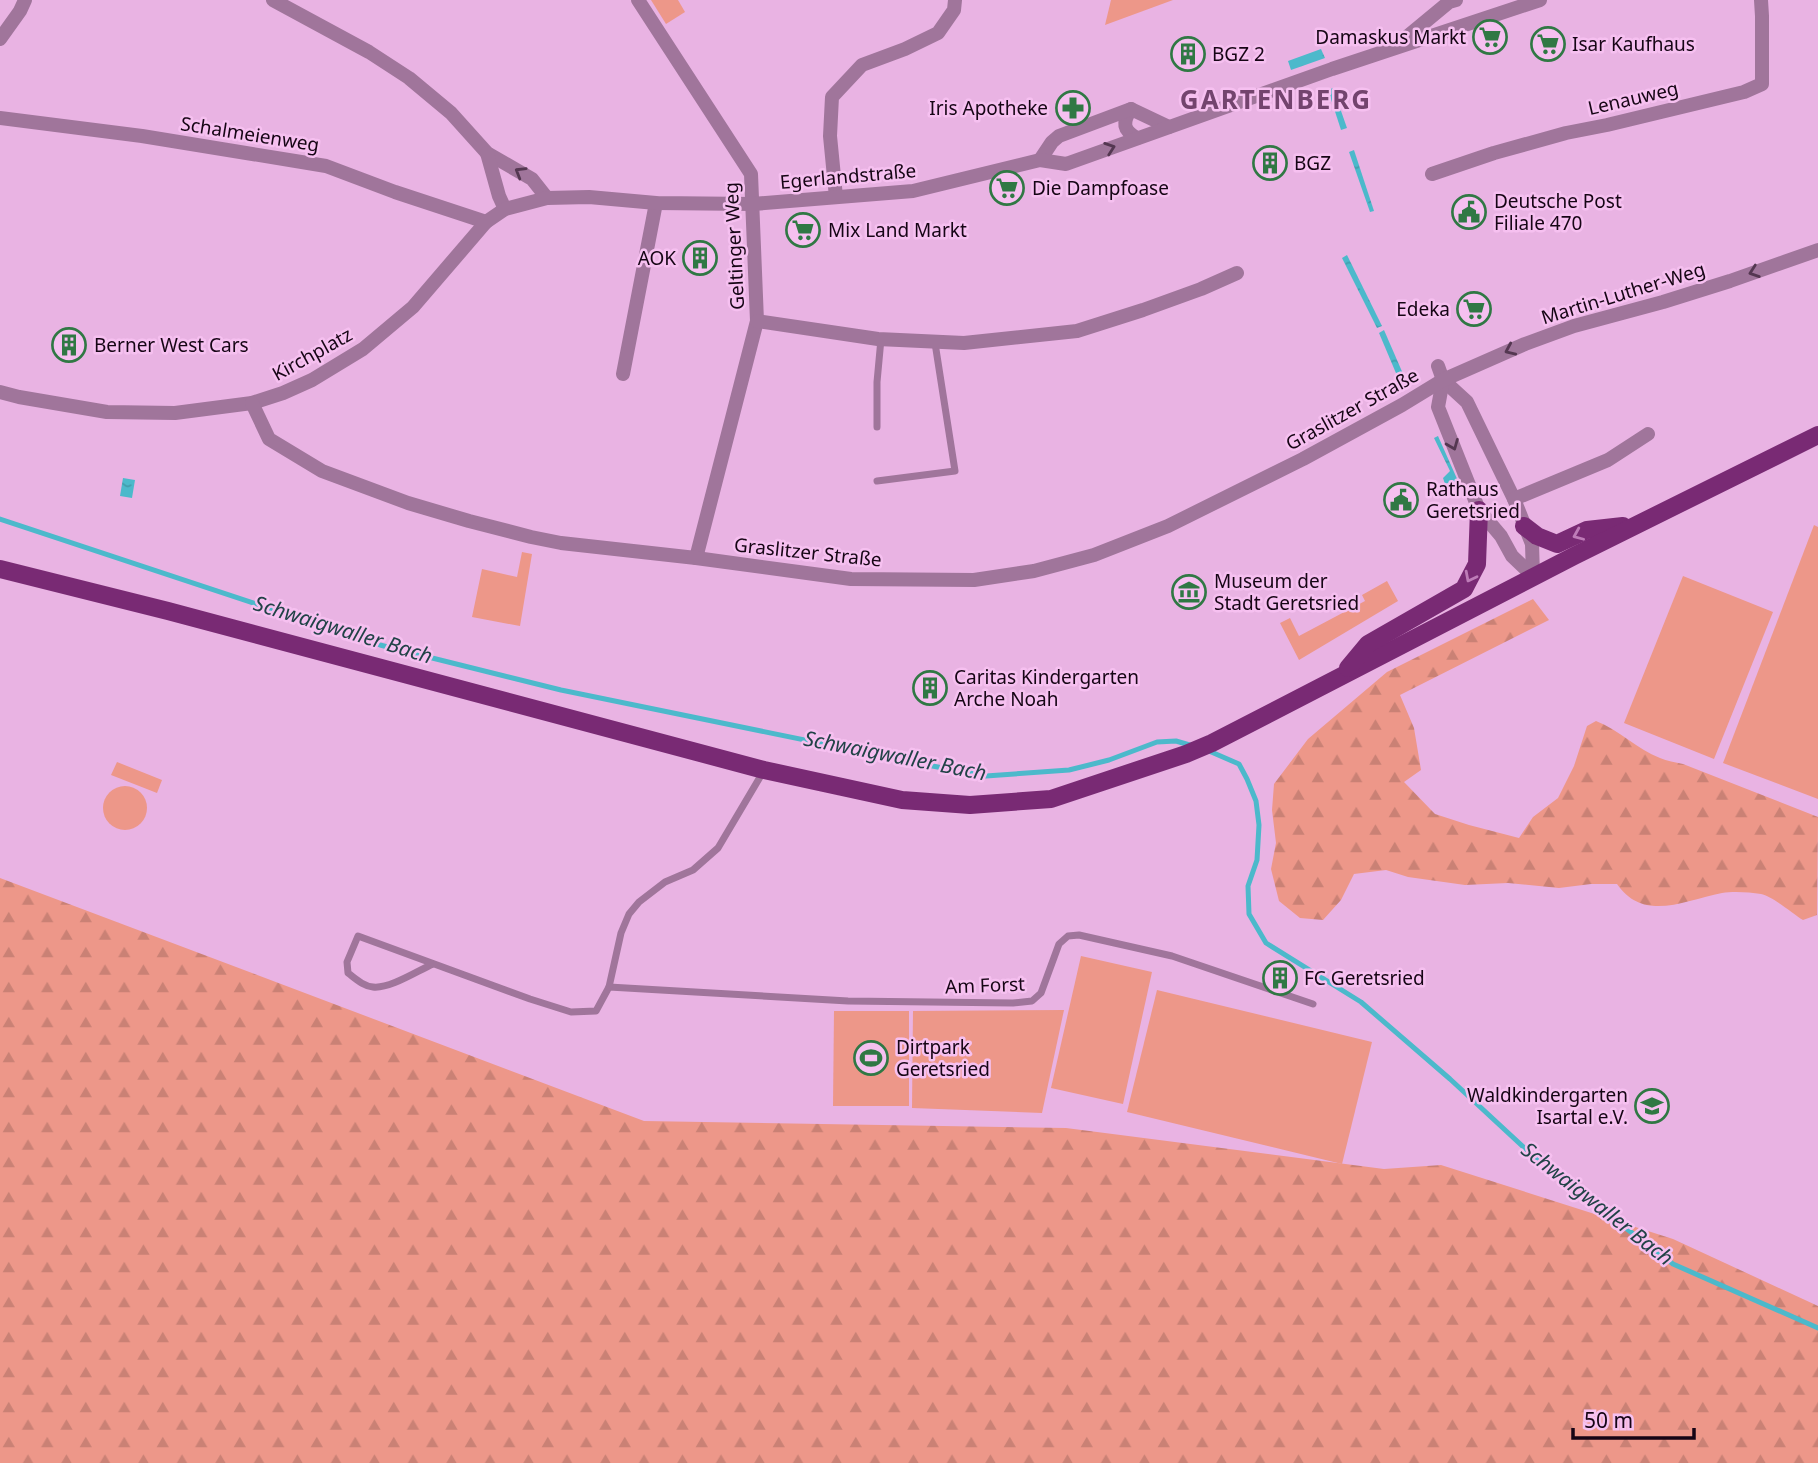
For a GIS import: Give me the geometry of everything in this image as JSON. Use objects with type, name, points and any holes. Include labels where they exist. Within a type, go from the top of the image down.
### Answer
[{"type":"main road","points":[[0,569],[168,611],[764,770],[902,800],[970,805],[1051,799],[1212,743],[1534,576],[1818,435]]},
{"type":"main road","points":[[1342,676],[1368,644],[1464,589],[1477,564],[1479,510]]},
{"type":"main road","points":[[1524,526],[1537,536],[1557,544],[1587,530],[1637,525]]},
{"type":"street","points":[[0,39],[25,0]]},
{"type":"street","points":[[273,0],[369,52],[409,78],[451,113],[487,153],[532,179],[547,198]]},
{"type":"street","name":"Geltinger Weg","points":[[638,0],[751,174],[757,321],[696,558]]},
{"type":"street","points":[[836,197],[830,136],[832,97],[862,65],[938,33],[954,10],[955,0]]},
{"type":"street","name":"Egerlandstraße","points":[[505,209],[547,198],[589,197],[656,202],[753,204],[913,191],[1040,160],[1066,164],[1395,47],[1540,0]]},
{"type":"street","name":"Lenauweg","points":[[1432,174],[1566,133],[1744,92],[1762,84],[1761,0]]},
{"type":"street","name":"Egerlandstraße","points":[[1453,1],[1444,11],[1443,19],[1454,29]]},
{"type":"street","name":"Egerlandstraße","points":[[1395,47],[1453,1]]},
{"type":"street","points":[[1040,160],[1059,136],[1131,109],[1169,127]]},
{"type":"street","points":[[1131,109],[1126,117],[1126,128],[1129,134],[1138,138]]},
{"type":"street","name":"Schalmeienweg","points":[[0,118],[142,136],[326,166],[486,222]]},
{"type":"street","points":[[487,153],[505,209]]},
{"type":"street","points":[[623,374],[656,202]]},
{"type":"street","name":"Kirchplatz","points":[[0,393],[107,412],[175,413],[252,404],[284,393],[312,380],[363,349],[414,307],[486,222],[505,209]]},
{"type":"street","name":"Martin-Luther-Weg","points":[[1443,380],[1574,326],[1663,302],[1818,250]]},
{"type":"street","points":[[757,321],[881,339],[964,344],[1077,331],[1155,306],[1237,273]]},
{"type":"street","points":[[1438,366],[1443,380],[1467,401],[1514,499],[1532,544],[1534,576]]},
{"type":"street","points":[[1443,380],[1438,407],[1479,510],[1501,536],[1512,556],[1534,576]]},
{"type":"street","name":"Graslitzer Straße","points":[[252,404],[269,439],[322,471],[408,503],[531,537],[851,579],[974,580],[1034,571],[1094,555],[1168,526],[1303,459],[1443,380]]},
{"type":"street","points":[[1514,499],[1608,460],[1648,434]]},
{"type":"lane","points":[[877,427],[881,339]]},
{"type":"lane","points":[[877,481],[955,471],[935,343]]},
{"type":"lane","points":[[433,964],[391,984],[375,988],[361,984],[348,973],[347,962],[358,936],[571,1012],[596,1011],[609,987],[621,933],[629,914],[639,902],[666,882],[693,870],[718,848],[764,770]]},
{"type":"lane","name":"Am Forst","points":[[609,987],[848,1001],[1013,1003],[1032,1000],[1041,993],[1059,944],[1068,936],[1079,935],[1172,957],[1313,1004]]},
{"type":"green space","points":[[651,0],[678,0],[685,12],[666,24]]},
{"type":"green space","points":[[1111,0],[1173,0],[1105,25]]},
{"type":"green space","points":[[1814,525],[1818,527],[1818,799],[1723,763]]},
{"type":"green space","points":[[522,552],[532,554],[520,626],[472,617],[482,569],[517,577]]},
{"type":"green space","points":[[1683,576],[1773,612],[1714,759],[1624,723]]},
{"type":"green space","points":[[1387,581],[1398,601],[1299,660],[1280,623],[1290,618],[1299,636],[1365,601],[1362,595]]},
{"type":"green space","points":[[1533,599],[1549,620],[1400,695],[1414,728],[1421,770],[1404,782],[1435,814],[1519,838],[1533,817],[1558,798],[1574,766],[1587,726],[1596,721],[1660,758],[1683,764],[1818,817],[1817,915],[1803,920],[1761,894],[1726,892],[1680,904],[1652,906],[1628,896],[1617,884],[1559,888],[1508,883],[1465,885],[1408,877],[1386,870],[1354,874],[1341,900],[1323,920],[1300,918],[1279,901],[1271,869],[1276,843],[1272,810],[1274,784],[1308,739],[1387,672]]},
{"type":"green space","points":[[117,762],[162,780],[157,793],[111,775]]},
{"type":"green space","points":[[125,786],[141,792],[147,808],[141,824],[125,830],[109,824],[103,808],[109,792]]},
{"type":"green space","points":[[0,878],[644,1121],[1066,1128],[1384,1169],[1441,1165],[1673,1239],[1818,1306],[1818,1463],[0,1463]]},
{"type":"green space","points":[[1081,956],[1152,972],[1123,1104],[1051,1088]]},
{"type":"green space","points":[[1157,990],[1372,1042],[1342,1164],[1127,1112]]},
{"type":"green space","points":[[1064,1010],[1042,1113],[912,1108],[913,1011]]},
{"type":"green space","name":"Dirtpark Geretsried","points":[[834,1011],[909,1011],[909,1106],[833,1106]]},
{"type":"water","points":[[1321,49],[1325,58],[1291,70],[1288,61]]},
{"type":"water","points":[[1333,88],[1347,128],[1341,130],[1328,90]]},
{"type":"water","points":[[1354,150],[1374,211],[1370,212],[1349,152]]},
{"type":"water","points":[[1347,255],[1382,326],[1377,328],[1342,258]]},
{"type":"water","points":[[1384,330],[1407,383],[1401,385],[1379,333]]},
{"type":"water","points":[[1438,436],[1458,481],[1445,484],[1443,478],[1450,471],[1434,438]]},
{"type":"water","points":[[123,478],[135,480],[132,498],[120,496]]},
{"type":"waterway","name":"Schwaigwaller Bach","points":[[0,519],[380,645],[561,690],[927,765],[986,776],[1069,770],[1109,760],[1157,742],[1176,741],[1193,746]]},
{"type":"waterway","name":"Schwaigwaller Bach","points":[[1209,751],[1239,764],[1256,801],[1259,825],[1257,860],[1248,886],[1249,914],[1266,943],[1361,1002],[1544,1166],[1673,1264],[1818,1328]]},
{"type":"place","name":"Damaskus Markt","points":[[1490,37]]},
{"type":"place","name":"Isar Kaufhaus","points":[[1548,44]]},
{"type":"place","name":"BGZ 2","points":[[1188,54]]},
{"type":"place","name":"Iris Apotheke","points":[[1073,108]]},
{"type":"place","name":"BGZ","points":[[1270,163]]},
{"type":"place","name":"Die Dampfoase","points":[[1007,188]]},
{"type":"place","name":"Deutsche Post Filiale 470","points":[[1469,212]]},
{"type":"place","name":"Mix Land Markt","points":[[803,230]]},
{"type":"place","name":"AOK","points":[[700,258]]},
{"type":"place","name":"Edeka","points":[[1474,309]]},
{"type":"place","name":"Berner West Cars","points":[[69,345]]},
{"type":"place","name":"Rathaus Geretsried","points":[[1401,500]]},
{"type":"place","name":"Museum der Stadt Geretsried","points":[[1189,592]]},
{"type":"place","name":"Caritas Kindergarten Arche Noah","points":[[930,688]]},
{"type":"place","name":"FC Geretsried","points":[[1280,978]]},
{"type":"place","name":"Dirtpark Geretsried","points":[[871,1058]]},
{"type":"place","name":"Waldkindergarten Isartal e.V.","points":[[1652,1106]]},
{"type":"district","name":"GARTENBERG","points":[[1276,100]]}]
